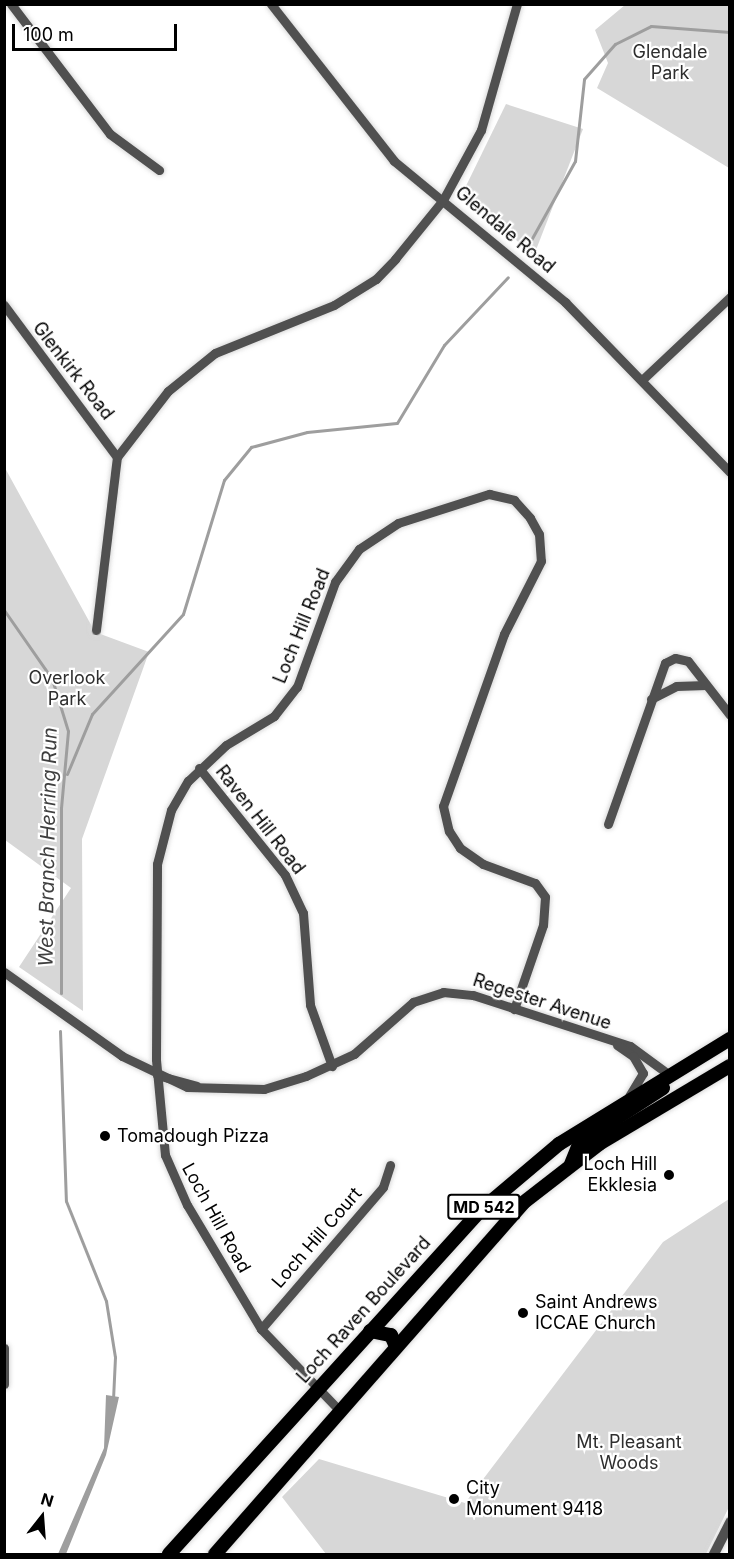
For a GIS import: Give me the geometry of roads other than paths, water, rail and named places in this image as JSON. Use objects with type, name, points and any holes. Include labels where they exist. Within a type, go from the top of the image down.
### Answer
[{"type":"main road","name":"Loch Raven Boulevard","points":[[169,1554],[482,1209],[559,1144],[729,1039]]},
{"type":"main road","name":"MD 542","points":[[340,1411],[523,1203],[571,1164],[685,1090],[729,1066]]},
{"type":"main road","points":[[685,1090],[729,1075]]},
{"type":"main road","points":[[571,1164],[580,1142],[660,1092],[671,1076]]},
{"type":"main road","points":[[370,1331],[391,1335],[396,1347]]},
{"type":"main road","points":[[215,1554],[340,1411]]},
{"type":"street","name":"Glendale Road","points":[[272,4],[394,161],[565,302],[643,379],[729,472]]},
{"type":"street","points":[[96,630],[117,457],[145,417],[190,372],[237,341],[355,294],[388,266],[443,200],[494,99],[517,4]]},
{"type":"street","points":[[14,6],[111,134],[159,171]]},
{"type":"street","points":[[643,379],[729,297]]},
{"type":"street","name":"Glenkirk Road","points":[[4,305],[117,457]]},
{"type":"street","name":"Loch Hill Road","points":[[340,1411],[261,1329],[171,1170],[161,1145],[157,1076],[157,864],[171,810],[199,768],[274,716],[289,699],[335,582],[366,543],[398,523],[475,498],[497,494],[514,500],[539,534],[541,561],[497,652],[443,806],[449,831],[460,848],[483,864],[535,883],[545,897],[543,925],[514,1009]]},
{"type":"street","points":[[608,824],[662,667],[675,658],[688,661],[729,715]]},
{"type":"street","points":[[651,699],[676,686],[706,685]]},
{"type":"street","name":"Raven Hill Road","points":[[199,768],[296,897],[307,937],[310,1005],[332,1066]]},
{"type":"street","name":"Regester Avenue","points":[[4,972],[157,1076],[200,1088],[264,1089],[332,1066],[427,995],[457,992],[615,1044],[639,1049],[671,1076]]},
{"type":"street","name":"Regester Avenue","points":[[615,1044],[633,1056],[643,1073],[640,1085],[620,1106]]},
{"type":"street","name":"Loch Hill Court","points":[[261,1329],[382,1187],[390,1165]]},
{"type":"street","points":[[4,1348],[4,1384]]},
{"type":"street","points":[[714,1554],[729,1522]]},
{"type":"waterway","points":[[526,249],[575,161],[584,79],[615,44],[651,26],[730,32]]},
{"type":"waterway","points":[[67,774],[92,714],[183,614],[224,480],[251,447],[307,432],[397,423],[444,345],[508,277]]},
{"type":"waterway","name":"West Branch Herring Run","points":[[4,610],[52,679],[68,731],[61,808],[61,993]]},
{"type":"waterway","name":"West Branch Herring Run","points":[[60,1031],[66,1201],[106,1301],[115,1357],[113,1399]]},
{"type":"place","name":"Tomadough Pizza","points":[[105,1136]]},
{"type":"place","name":"Loch Hill Ekklesia","points":[[669,1175]]},
{"type":"place","name":"Saint Andrews ICCAE Church","points":[[523,1313]]},
{"type":"place","name":"City Monument 9418","points":[[454,1499]]},
{"type":"park label","name":"Glendale Park","points":[[670,63]]},
{"type":"park label","name":"Overlook Park","points":[[67,689]]},
{"type":"park label","name":"Mt. Pleasant Woods","points":[[629,1453]]}]
